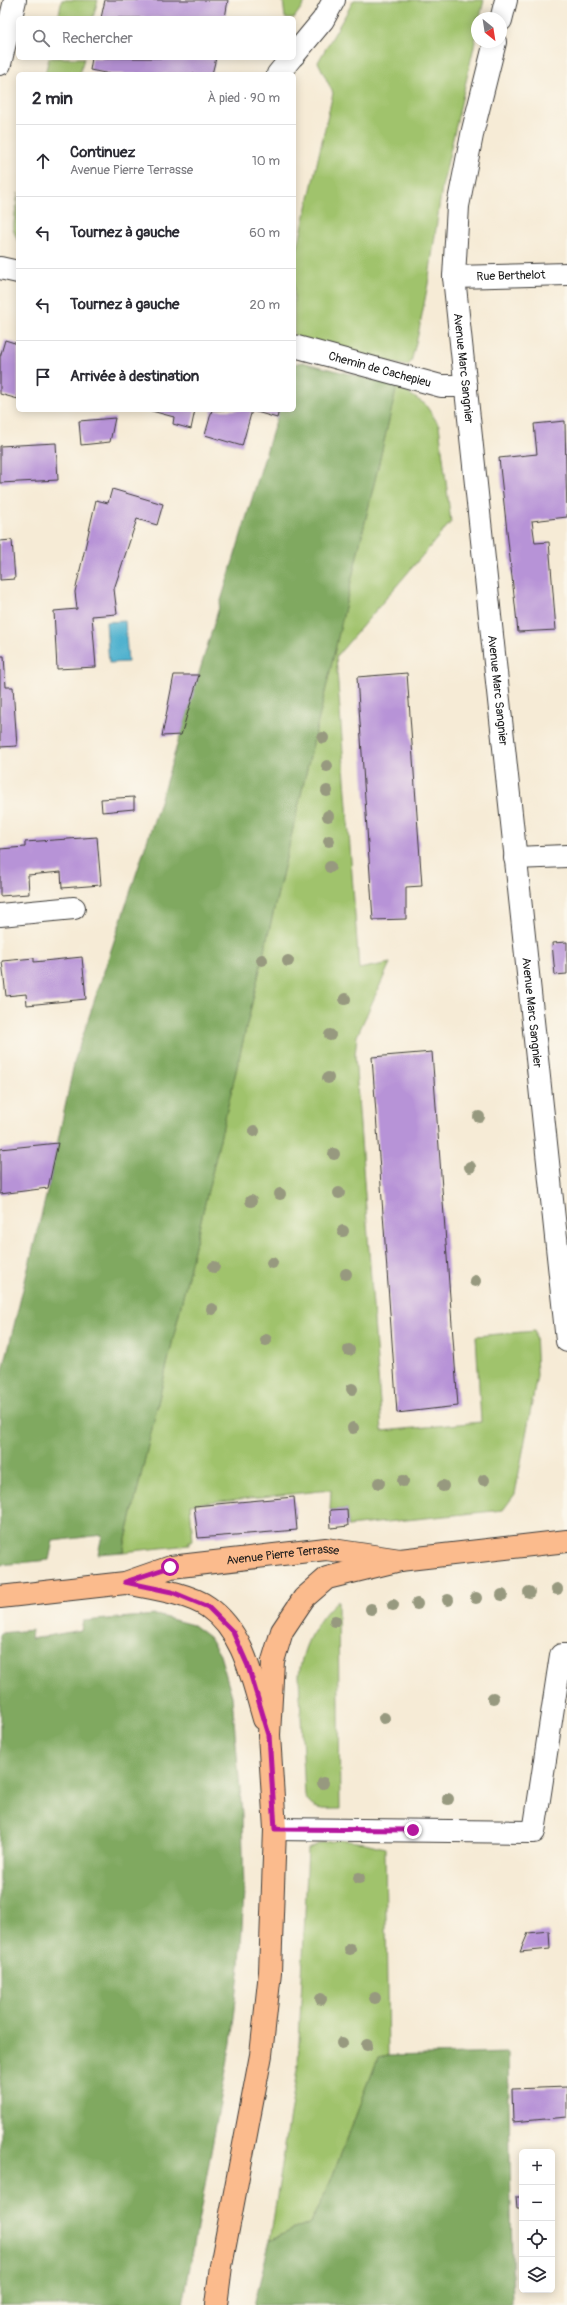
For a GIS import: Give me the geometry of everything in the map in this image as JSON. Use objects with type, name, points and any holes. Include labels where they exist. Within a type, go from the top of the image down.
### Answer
[{"type":"main road","name":"Avenue Pierre Terrasse","points":[[0,1597],[125,1582],[170,1567],[326,1549],[400,1560],[567,1541]]},
{"type":"main road","points":[[216,2305],[221,2266],[261,2055],[270,1972],[275,1829],[269,1735],[273,1661],[282,1631],[304,1598],[327,1578],[400,1560]]},
{"type":"main road","points":[[125,1582],[172,1592],[208,1607],[233,1632],[248,1666],[269,1735]]},
{"type":"main road","points":[[208,2305],[221,2266]]},
{"type":"street","points":[[0,64],[15,0]]},
{"type":"street","points":[[296,53],[323,20],[334,0]]},
{"type":"street","points":[[503,12],[506,0]]},
{"type":"street","name":"Avenue Marc Sangnier","points":[[494,48],[473,130],[458,206],[454,277],[567,1341]]},
{"type":"street","points":[[280,72],[289,60]]},
{"type":"street","points":[[0,268],[16,272]]},
{"type":"street","name":"Rue Berthelot","points":[[454,277],[567,274]]},
{"type":"street","name":"Chemin de Cachepieu","points":[[296,347],[441,386],[466,386]]},
{"type":"street","points":[[515,858],[567,856]]},
{"type":"street","points":[[0,915],[74,908]]},
{"type":"street","points":[[275,1829],[534,1832],[561,1655],[567,1655]]},
{"type":"green space","points":[[62,0],[98,0],[94,16],[58,16]]},
{"type":"green space","points":[[283,0],[306,0],[295,16],[285,16]]},
{"type":"green space","points":[[354,0],[484,0],[481,12],[471,12],[471,48],[474,48],[442,187],[428,284],[418,335],[411,362],[407,366],[296,340],[296,255],[333,93],[318,62]]},
{"type":"green space","points":[[48,60],[84,60],[80,72],[46,72]]},
{"type":"green space","points":[[16,207],[16,237],[13,229]]},
{"type":"green space","points":[[302,362],[397,386],[123,1552],[98,1554],[102,1535],[53,1541],[49,1560],[0,1565],[0,1382],[48,1188],[75,1059],[157,811],[278,412],[296,412],[296,364]]},
{"type":"green space","points":[[397,386],[425,404],[439,425],[451,522],[336,657],[359,969],[390,963],[357,1036],[355,1056],[382,1431],[481,1422],[476,1336],[535,1331],[537,1376],[515,1494],[503,1510],[348,1526],[347,1509],[330,1510],[331,1490],[190,1504],[193,1541],[189,1541],[189,1545],[123,1552]]},
{"type":"green space","points":[[338,1600],[340,1809],[324,1809],[311,1805],[305,1796],[299,1676],[303,1654],[311,1634],[323,1616]]},
{"type":"green space","points":[[156,1615],[193,1625],[209,1637],[220,1655],[232,1696],[242,1814],[244,1891],[240,1965],[231,2043],[183,2305],[0,2305],[0,1633],[32,1630],[31,1639],[81,1630],[83,1621]]},
{"type":"green space","points":[[340,1840],[365,1843],[385,1848],[388,2056],[378,2058],[326,2193],[310,2222],[270,2240],[298,2064],[308,1849],[320,1843]]},
{"type":"green space","points":[[508,2053],[513,2305],[254,2305],[270,2240],[310,2222],[326,2193],[378,2058],[388,2056]]},
{"type":"water","points":[[125,621],[128,662],[109,663],[106,622]]},
{"type":"building","points":[[105,0],[228,0],[225,16],[101,16]]},
{"type":"building","points":[[92,60],[216,60],[212,72],[100,72],[90,70]]},
{"type":"building","points":[[5,340],[16,343],[16,398],[0,394],[0,357]]},
{"type":"building","points":[[155,412],[195,412],[191,429],[173,424],[174,417]]},
{"type":"building","points":[[211,412],[251,412],[242,446],[205,435]]},
{"type":"building","points":[[256,412],[278,412],[277,418]]},
{"type":"building","points":[[115,418],[110,442],[81,445],[79,421]]},
{"type":"building","points":[[565,421],[567,517],[532,521],[535,543],[549,542],[556,630],[518,632],[499,458],[537,454],[534,424]]},
{"type":"building","points":[[56,443],[58,480],[0,483],[0,446]]},
{"type":"building","points":[[112,489],[163,504],[157,525],[137,519],[114,589],[117,614],[92,616],[96,667],[57,669],[54,611],[77,609],[75,592],[96,500],[108,503]]},
{"type":"building","points":[[12,540],[15,579],[0,580],[0,541]]},
{"type":"building","points":[[0,656],[4,656],[6,687],[13,687],[17,746],[0,747]]},
{"type":"building","points":[[407,673],[422,886],[406,887],[406,919],[373,920],[357,677]]},
{"type":"building","points":[[174,675],[199,675],[181,735],[162,736]]},
{"type":"building","points":[[134,797],[134,809],[102,812],[101,799]]},
{"type":"building","points":[[97,837],[101,885],[62,888],[61,872],[28,875],[29,894],[0,896],[0,849],[25,847],[25,842]]},
{"type":"building","points":[[567,942],[567,974],[555,975],[552,943]]},
{"type":"building","points":[[82,957],[86,999],[27,1005],[26,994],[6,996],[2,961],[34,958],[34,962]]},
{"type":"building","points":[[432,1052],[458,1406],[397,1413],[372,1057]]},
{"type":"building","points":[[58,1143],[48,1188],[0,1194],[0,1149]]},
{"type":"building","points":[[294,1497],[297,1530],[198,1538],[194,1506]]},
{"type":"building","points":[[347,1509],[348,1526],[331,1528],[330,1510]]},
{"type":"building","points":[[549,1931],[550,1949],[520,1952],[528,1933]]},
{"type":"building","points":[[567,2087],[567,2117],[513,2122],[512,2089]]},
{"type":"building","points":[[516,2197],[519,2197],[519,2209],[517,2209]]},
{"type":"route","points":[[170,1567],[125,1582],[172,1592],[208,1607],[233,1632],[248,1666],[269,1735],[275,1829],[413,1830]]}]
